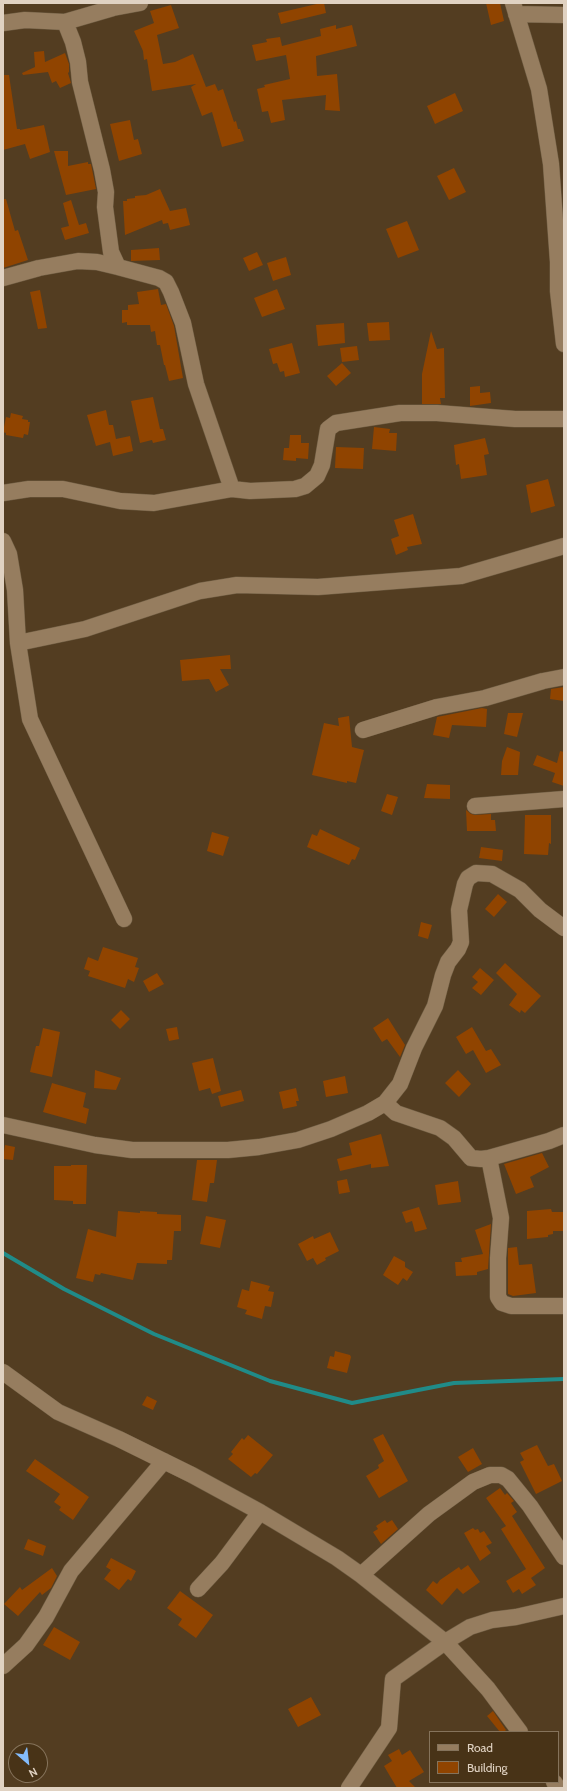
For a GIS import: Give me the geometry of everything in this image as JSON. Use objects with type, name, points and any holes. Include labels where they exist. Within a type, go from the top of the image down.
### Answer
[{"type":"street","points":[[3,23],[25,20],[65,22],[134,3]]},
{"type":"street","points":[[564,15],[514,8],[539,89],[550,156],[564,344]]},
{"type":"street","points":[[65,22],[73,42],[78,62],[80,82],[102,170],[106,192],[105,208],[109,237],[112,252],[118,267]]},
{"type":"street","points":[[3,278],[39,268],[78,261],[97,262],[118,267],[159,278],[166,282],[183,323],[196,384],[232,489]]},
{"type":"street","points":[[3,493],[29,488],[63,489],[120,501],[154,503],[232,489],[280,491],[305,486],[316,476],[322,465],[328,429],[336,423],[345,420],[400,413],[437,413],[515,418],[564,419]]},
{"type":"street","points":[[3,541],[9,554],[14,590],[18,643],[30,719],[124,919]]},
{"type":"street","points":[[18,643],[84,629],[200,591],[237,585],[318,588],[461,576],[564,546]]},
{"type":"street","points":[[363,730],[437,707],[485,698],[543,681],[564,677]]},
{"type":"street","points":[[475,806],[564,799]]},
{"type":"street","points":[[3,1125],[95,1145],[132,1150],[228,1150],[259,1147],[298,1140],[368,1113],[385,1103],[400,1084],[414,1048],[435,1006],[448,962],[458,949],[461,942],[459,910],[465,884],[468,878],[476,873],[492,874],[520,890],[540,910],[564,928]]},
{"type":"street","points":[[385,1103],[396,1113],[440,1128],[454,1138],[471,1158],[489,1158],[549,1141],[564,1135]]},
{"type":"street","points":[[489,1158],[501,1218],[498,1258],[498,1297],[502,1303],[511,1306],[564,1306]]},
{"type":"street","points":[[3,1372],[58,1412],[164,1461],[260,1512],[337,1558],[361,1575],[445,1642],[488,1689],[519,1731]]},
{"type":"street","points":[[3,1666],[26,1645],[46,1617],[71,1571],[164,1461]]},
{"type":"street","points":[[361,1575],[430,1514],[473,1482],[490,1475],[501,1475],[508,1479],[530,1506],[564,1557]]},
{"type":"street","points":[[198,1588],[222,1563],[260,1512]]},
{"type":"street","points":[[348,1788],[388,1728],[394,1679],[445,1642],[470,1627],[492,1620],[522,1616],[564,1606]]},
{"type":"building","points":[[324,3],[326,13],[281,24],[278,13]]},
{"type":"building","points":[[486,3],[500,3],[504,21],[491,25]]},
{"type":"building","points":[[171,5],[179,28],[157,35],[163,64],[175,62],[193,54],[206,87],[215,84],[218,91],[223,89],[234,122],[236,121],[244,141],[222,147],[212,112],[202,116],[191,87],[196,84],[152,91],[147,59],[144,60],[143,51],[134,31],[154,23],[150,11]]},
{"type":"building","points":[[336,25],[336,29],[352,25],[357,46],[316,56],[317,76],[337,74],[340,111],[325,110],[326,95],[282,100],[285,120],[271,123],[268,111],[262,112],[257,89],[265,87],[264,85],[290,79],[286,55],[256,61],[252,45],[267,42],[266,39],[280,37],[282,46],[321,36],[320,29]]},
{"type":"building","points":[[44,51],[45,62],[65,53],[69,64],[68,73],[71,83],[60,88],[56,81],[52,83],[48,72],[23,75],[22,73],[35,67],[34,52]]},
{"type":"building","points":[[3,75],[9,75],[17,129],[20,130],[44,125],[50,152],[30,159],[25,144],[3,150]]},
{"type":"building","points":[[455,93],[463,111],[435,124],[427,106]]},
{"type":"building","points":[[130,120],[134,140],[138,139],[142,154],[119,161],[110,124]]},
{"type":"building","points":[[54,151],[68,151],[68,166],[88,162],[88,164],[91,164],[96,189],[66,195]]},
{"type":"building","points":[[454,168],[466,192],[449,200],[437,176]]},
{"type":"building","points":[[160,189],[170,211],[186,208],[190,225],[170,230],[168,223],[163,224],[162,220],[125,235],[123,201],[135,198],[135,196],[146,195]]},
{"type":"building","points":[[3,199],[6,199],[15,231],[18,230],[28,260],[3,268]]},
{"type":"building","points":[[71,200],[79,225],[86,223],[89,233],[65,240],[61,228],[69,226],[63,203]]},
{"type":"building","points":[[407,221],[419,250],[398,258],[386,229]]},
{"type":"building","points":[[159,248],[160,260],[131,261],[131,250]]},
{"type":"building","points":[[257,252],[263,265],[249,271],[243,258]]},
{"type":"building","points":[[286,257],[291,275],[273,281],[267,263]]},
{"type":"building","points":[[158,289],[161,305],[166,304],[174,326],[183,378],[169,381],[160,345],[157,345],[155,331],[151,332],[150,325],[127,325],[127,322],[122,323],[122,310],[128,310],[128,305],[139,304],[137,292]]},
{"type":"building","points":[[277,289],[285,309],[262,317],[254,298]]},
{"type":"building","points":[[40,290],[47,328],[38,329],[30,292]]},
{"type":"building","points":[[389,322],[390,340],[369,341],[367,323]]},
{"type":"building","points":[[344,323],[345,343],[318,346],[316,325]]},
{"type":"building","points":[[431,331],[437,349],[444,348],[445,398],[440,398],[441,404],[422,404],[422,374]]},
{"type":"building","points":[[292,343],[300,373],[285,377],[284,371],[280,372],[277,363],[273,364],[269,349]]},
{"type":"building","points":[[357,346],[359,360],[342,362],[340,348]]},
{"type":"building","points":[[342,363],[351,373],[336,386],[327,376]]},
{"type":"building","points":[[480,386],[480,393],[490,392],[491,403],[470,406],[470,387]]},
{"type":"building","points":[[153,397],[160,429],[163,429],[166,440],[153,443],[152,440],[140,443],[131,401]]},
{"type":"building","points":[[106,410],[109,425],[113,425],[116,439],[130,436],[133,451],[113,456],[110,442],[96,446],[87,415]]},
{"type":"building","points":[[11,413],[23,416],[22,419],[30,422],[28,435],[24,434],[23,438],[6,435],[6,433],[3,432],[6,417],[10,418]]},
{"type":"building","points":[[374,427],[390,429],[389,433],[397,433],[396,451],[372,449]]},
{"type":"building","points":[[290,435],[301,435],[301,443],[309,443],[308,459],[296,458],[296,461],[283,460],[284,448],[289,448]]},
{"type":"building","points":[[485,438],[489,454],[484,455],[487,475],[461,479],[459,464],[456,465],[454,445]]},
{"type":"building","points":[[336,447],[364,448],[363,469],[335,468]]},
{"type":"building","points":[[548,479],[555,506],[531,513],[526,485]]},
{"type":"building","points":[[413,514],[422,544],[407,547],[408,550],[396,555],[391,539],[399,536],[394,520]]},
{"type":"building","points":[[230,655],[231,669],[220,669],[229,685],[216,692],[209,679],[182,681],[180,660]]},
{"type":"building","points":[[564,687],[564,701],[550,699],[551,689]]},
{"type":"building","points":[[482,708],[487,709],[486,727],[452,725],[449,738],[433,735],[437,717]]},
{"type":"building","points":[[508,713],[523,713],[517,737],[504,734]]},
{"type":"building","points":[[349,716],[352,747],[364,750],[356,783],[347,781],[347,783],[312,775],[324,723],[339,726],[338,718]]},
{"type":"building","points":[[507,747],[520,752],[518,775],[501,775],[502,761]]},
{"type":"building","points":[[560,751],[564,752],[564,786],[552,782],[555,773],[533,765],[537,755],[557,763]]},
{"type":"building","points":[[427,784],[450,785],[450,799],[424,798]]},
{"type":"building","points":[[387,794],[398,797],[392,815],[381,811]]},
{"type":"building","points":[[466,810],[475,815],[491,814],[491,820],[495,820],[496,831],[467,831]]},
{"type":"building","points":[[525,815],[551,815],[551,844],[549,843],[548,855],[524,854]]},
{"type":"building","points":[[320,829],[360,848],[355,860],[352,859],[349,865],[307,847],[312,834],[317,836]]},
{"type":"building","points":[[212,832],[229,837],[223,856],[207,851]]},
{"type":"building","points":[[481,847],[503,850],[502,861],[479,858]]},
{"type":"building","points":[[498,894],[507,902],[494,917],[485,909]]},
{"type":"building","points":[[421,922],[432,925],[428,939],[418,936]]},
{"type":"building","points":[[103,947],[138,958],[135,967],[139,968],[134,982],[128,979],[125,988],[88,976],[90,971],[84,969],[88,957],[98,961]]},
{"type":"building","points":[[505,963],[541,996],[525,1013],[521,1010],[520,1013],[509,1005],[517,994],[496,973]]},
{"type":"building","points":[[480,968],[494,980],[481,995],[472,988],[478,982],[472,977]]},
{"type":"building","points":[[157,973],[164,984],[149,992],[143,981]]},
{"type":"building","points":[[121,1010],[130,1019],[120,1029],[111,1020]]},
{"type":"building","points":[[388,1018],[405,1045],[400,1057],[387,1039],[382,1042],[373,1028]]},
{"type":"building","points":[[177,1027],[179,1039],[169,1041],[166,1029]]},
{"type":"building","points":[[472,1027],[486,1051],[491,1049],[501,1065],[486,1073],[473,1050],[466,1054],[456,1037]]},
{"type":"building","points":[[43,1028],[60,1032],[52,1077],[30,1072],[36,1046],[39,1046]]},
{"type":"building","points":[[213,1058],[221,1091],[212,1094],[210,1088],[199,1091],[192,1063]]},
{"type":"building","points":[[95,1070],[121,1078],[116,1090],[94,1088]]},
{"type":"building","points":[[458,1070],[471,1084],[459,1097],[445,1083]]},
{"type":"building","points":[[345,1076],[348,1093],[326,1097],[323,1081]]},
{"type":"building","points":[[52,1083],[86,1093],[83,1107],[89,1109],[86,1124],[43,1112]]},
{"type":"building","points":[[296,1088],[299,1101],[296,1101],[297,1106],[283,1109],[279,1092]]},
{"type":"building","points":[[241,1090],[244,1101],[221,1107],[218,1096]]},
{"type":"building","points":[[381,1134],[389,1166],[371,1168],[371,1164],[340,1171],[337,1159],[352,1155],[349,1143]]},
{"type":"building","points":[[5,1145],[15,1147],[13,1160],[3,1159]]},
{"type":"building","points":[[542,1153],[549,1167],[530,1177],[534,1187],[516,1194],[504,1164]]},
{"type":"building","points":[[197,1160],[217,1160],[214,1183],[210,1183],[207,1202],[192,1200]]},
{"type":"building","points":[[87,1165],[86,1204],[73,1204],[73,1201],[54,1200],[54,1166]]},
{"type":"building","points":[[347,1179],[350,1192],[339,1194],[337,1181]]},
{"type":"building","points":[[458,1181],[461,1202],[438,1205],[435,1185]]},
{"type":"building","points":[[419,1207],[427,1229],[415,1232],[412,1221],[406,1223],[402,1212]]},
{"type":"building","points":[[551,1209],[552,1212],[564,1212],[564,1231],[553,1231],[553,1234],[548,1235],[548,1237],[527,1239],[527,1211]]},
{"type":"building","points":[[118,1211],[140,1213],[140,1211],[157,1212],[157,1214],[181,1215],[181,1231],[174,1231],[172,1260],[167,1260],[167,1264],[137,1263],[133,1280],[101,1273],[100,1275],[95,1274],[93,1282],[76,1278],[88,1229],[116,1237]]},
{"type":"building","points":[[206,1216],[226,1220],[220,1248],[200,1244]]},
{"type":"building","points":[[491,1224],[488,1269],[477,1272],[477,1275],[456,1276],[455,1262],[462,1262],[461,1258],[483,1254],[475,1230]]},
{"type":"building","points":[[330,1232],[339,1251],[325,1258],[326,1260],[317,1265],[313,1258],[307,1261],[298,1244],[313,1236],[314,1239]]},
{"type":"building","points":[[517,1247],[519,1265],[532,1264],[536,1293],[513,1296],[508,1294],[508,1248]]},
{"type":"building","points":[[394,1256],[405,1262],[405,1267],[413,1272],[407,1281],[403,1278],[398,1285],[383,1275]]},
{"type":"building","points":[[251,1281],[270,1286],[268,1291],[274,1292],[271,1307],[265,1306],[262,1319],[245,1314],[247,1310],[237,1307],[242,1289],[249,1291]]},
{"type":"building","points":[[335,1351],[350,1355],[351,1357],[347,1373],[327,1368],[330,1356],[334,1357]]},
{"type":"building","points":[[147,1396],[157,1401],[153,1410],[142,1405]]},
{"type":"building","points":[[383,1434],[408,1481],[379,1498],[366,1476],[379,1468],[378,1465],[384,1461],[373,1439]]},
{"type":"building","points":[[248,1435],[273,1455],[257,1474],[255,1473],[251,1477],[228,1459],[233,1454],[231,1452],[242,1438],[244,1440]]},
{"type":"building","points":[[537,1445],[548,1466],[554,1464],[562,1481],[536,1494],[520,1462],[524,1460],[520,1453]]},
{"type":"building","points":[[473,1448],[482,1464],[468,1472],[458,1457]]},
{"type":"building","points":[[35,1459],[89,1497],[73,1520],[59,1510],[61,1507],[54,1502],[60,1494],[26,1471]]},
{"type":"building","points":[[500,1488],[505,1495],[507,1493],[514,1501],[511,1503],[517,1512],[512,1516],[545,1568],[531,1578],[536,1585],[522,1594],[519,1589],[513,1593],[506,1581],[526,1569],[501,1529],[506,1526],[486,1498]]},
{"type":"building","points":[[385,1520],[387,1523],[392,1520],[398,1529],[381,1544],[373,1532],[378,1529],[376,1526]]},
{"type":"building","points":[[473,1528],[475,1530],[478,1529],[480,1533],[484,1531],[492,1543],[486,1546],[491,1553],[480,1561],[464,1533]]},
{"type":"building","points":[[28,1539],[46,1546],[43,1556],[24,1549]]},
{"type":"building","points":[[111,1558],[136,1571],[131,1581],[128,1579],[119,1590],[104,1579],[111,1570],[106,1567]]},
{"type":"building","points":[[468,1565],[480,1582],[463,1594],[457,1588],[442,1605],[426,1590],[433,1581],[437,1584],[440,1580],[459,1567],[461,1570]]},
{"type":"building","points":[[52,1568],[57,1576],[51,1588],[42,1595],[40,1592],[18,1616],[4,1604],[20,1587],[22,1590]]},
{"type":"building","points":[[180,1591],[213,1615],[196,1638],[178,1625],[182,1619],[167,1608]]},
{"type":"building","points":[[54,1627],[80,1642],[70,1660],[43,1645]]},
{"type":"building","points":[[311,1697],[321,1715],[298,1727],[288,1709]]},
{"type":"building","points":[[493,1711],[506,1730],[499,1731],[487,1716]]},
{"type":"building","points":[[399,1749],[402,1755],[410,1750],[424,1772],[409,1781],[416,1788],[397,1788],[384,1766],[392,1761],[388,1755]]},
{"type":"waterway","points":[[3,1253],[64,1289],[154,1334],[270,1381],[352,1403],[454,1383],[564,1379]]}]
